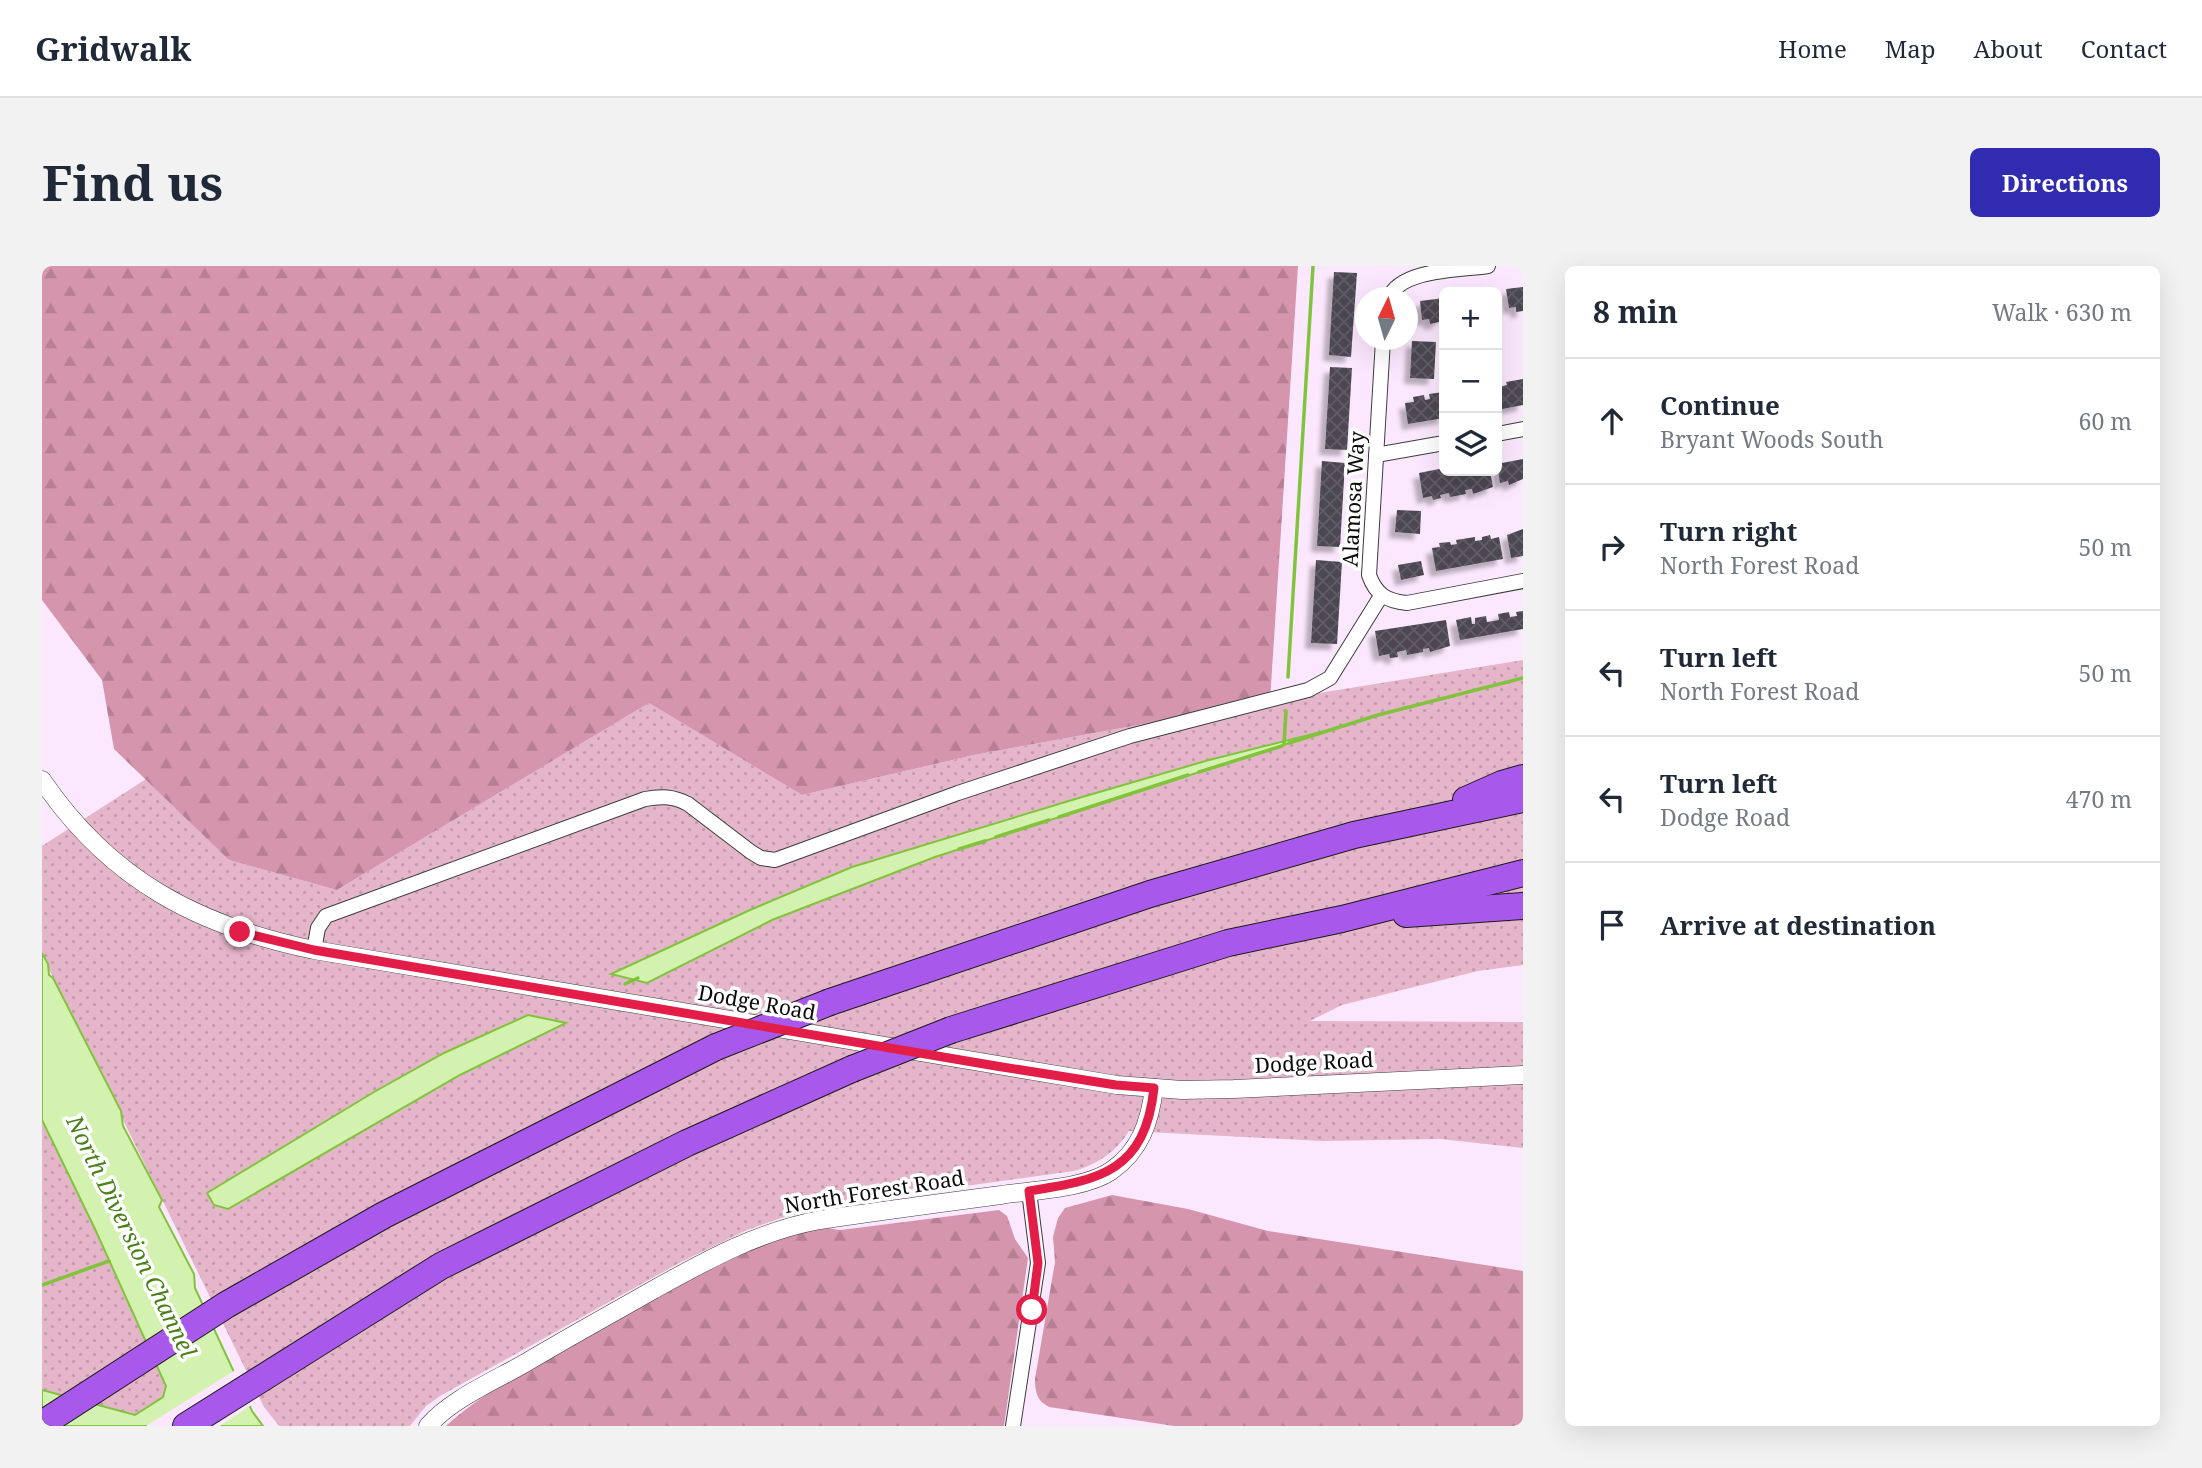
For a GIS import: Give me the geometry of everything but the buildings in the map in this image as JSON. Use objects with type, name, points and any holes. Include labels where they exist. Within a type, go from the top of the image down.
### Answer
[{"type":"highway","points":[[1426,819],[1502,784],[1523,778]]},
{"type":"highway","points":[[42,1424],[176,1336],[384,1215],[716,1047],[830,1002],[1150,894],[1354,835],[1523,799]]},
{"type":"highway","points":[[186,1426],[441,1266],[687,1143],[852,1069],[951,1030],[1228,943],[1342,919],[1523,873]]},
{"type":"highway","points":[[1342,919],[1523,906]]},
{"type":"street","points":[[1397,287],[1401,281],[1444,269],[1488,266]]},
{"type":"street","name":"Alamosa Way","points":[[1381,596],[1373,587],[1369,575],[1382,350]]},
{"type":"street","points":[[1502,433],[1523,429]]},
{"type":"street","points":[[1376,455],[1439,444]]},
{"type":"street","points":[[314,950],[318,928],[326,916],[645,799],[661,796],[688,804],[751,852],[761,858],[775,860],[958,793],[1130,736],[1308,690],[1330,678],[1381,596],[1394,602],[1407,603],[1523,581]]},
{"type":"street","name":"Dodge Road","points":[[42,780],[81,831],[114,862],[149,887],[184,908],[230,928],[314,950],[1116,1085],[1234,1089],[1523,1075]]},
{"type":"street","name":"North Forest Road","points":[[428,1426],[450,1407],[557,1344],[685,1272],[751,1239],[782,1228],[820,1220],[1029,1191],[1102,1176],[1115,1168],[1133,1150],[1144,1132],[1152,1111],[1154,1088]]},
{"type":"street","points":[[1013,1426],[1038,1263],[1029,1191]]},
{"type":"shaded area","points":[[1523,660],[1523,965],[1478,971],[1342,1005],[1310,1021],[1523,1022],[1523,1148],[1440,1139],[1322,1141],[1129,1131],[1106,1156],[1074,1171],[848,1202],[781,1218],[747,1230],[681,1262],[440,1396],[426,1406],[410,1426],[279,1426],[264,1407],[42,955],[42,846],[146,779],[229,860],[337,890],[649,703],[802,795],[974,755],[1270,701]]},
{"type":"shaded area","points":[[42,1120],[166,1386],[164,1397],[135,1415],[42,1390]]},
{"type":"green space","points":[[42,266],[1298,266],[1270,701],[974,755],[802,795],[649,703],[337,890],[229,860],[114,749],[102,680],[42,600]]},
{"type":"green space","points":[[1112,1195],[1188,1209],[1268,1231],[1523,1271],[1523,1426],[1174,1426],[1049,1407],[1038,1396],[1035,1379],[1055,1262],[1053,1237],[1058,1218],[1065,1208]]},
{"type":"green space","points":[[999,1210],[1007,1216],[1015,1239],[1028,1258],[1004,1426],[446,1426],[481,1398],[539,1363],[678,1286],[772,1240],[821,1227],[841,1230]]},
{"type":"water","points":[[1333,729],[935,857],[772,920],[647,983],[611,974],[852,867],[1209,760]]},
{"type":"water","name":"North Diversion Channel","points":[[42,953],[48,964],[49,975],[53,978],[121,1111],[123,1126],[162,1200],[159,1207],[194,1274],[195,1288],[252,1411],[263,1426],[42,1426],[42,1390],[135,1415],[163,1397],[166,1386],[42,1120]]},
{"type":"water","points":[[528,1015],[566,1023],[460,1075],[228,1209],[214,1205],[207,1193],[444,1053]]},
{"type":"pier","points":[[237,1369],[253,1404],[220,1426],[146,1426]]},
{"type":"waterway","points":[[1288,677],[1313,266]]},
{"type":"waterway","points":[[1289,743],[1378,715],[1523,678]]},
{"type":"waterway","points":[[1284,744],[1286,711]]},
{"type":"waterway","points":[[1199,772],[1282,746]]},
{"type":"waterway","points":[[1059,817],[1188,775]]},
{"type":"waterway","points":[[996,837],[1049,820]]},
{"type":"waterway","points":[[959,849],[985,841]]},
{"type":"waterway","points":[[625,984],[638,978]]},
{"type":"waterway","points":[[42,1285],[109,1261]]},
{"type":"route","points":[[240,932],[314,950],[996,1066],[1116,1085],[1154,1088],[1152,1111],[1144,1132],[1138,1144],[1115,1168],[1102,1176],[1083,1182],[1029,1191],[1038,1263],[1032,1310]]}]
